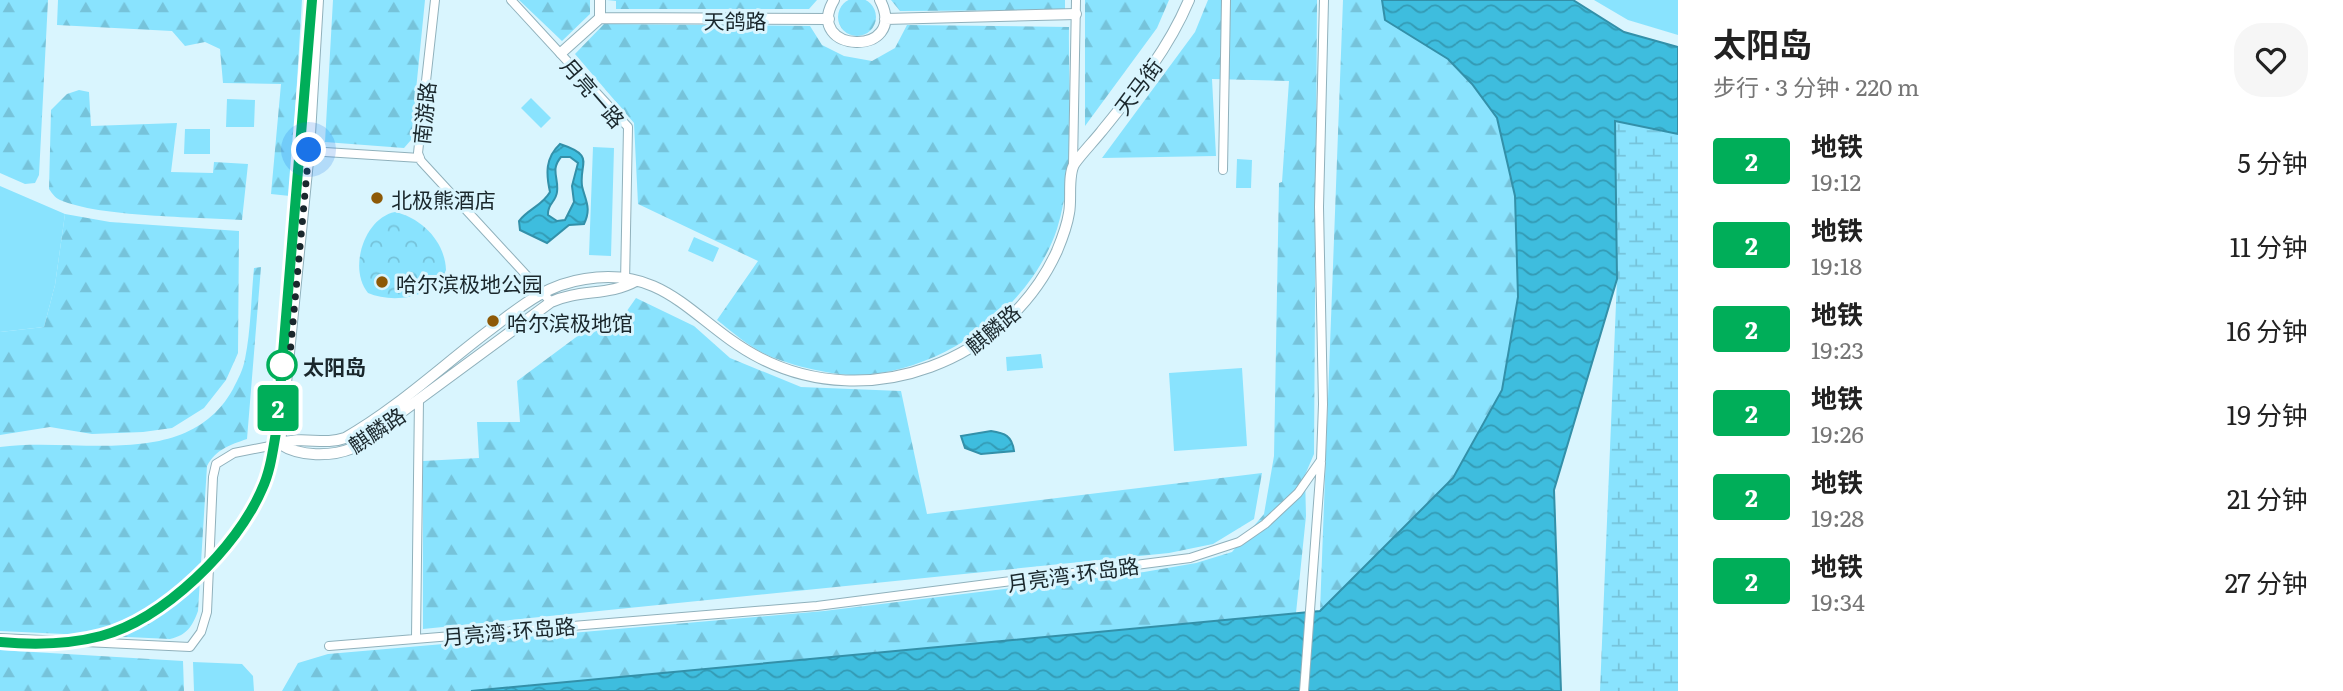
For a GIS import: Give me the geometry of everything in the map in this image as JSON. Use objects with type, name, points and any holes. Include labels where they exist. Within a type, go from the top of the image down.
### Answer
[{"type":"street","points":[[0,638],[190,647],[201,632],[207,612],[214,469],[227,455],[280,444],[309,150],[318,0]]},
{"type":"street","name":"南游路","points":[[435,0],[420,158],[426,169],[551,302]]},
{"type":"street","name":"月亮一路","points":[[511,0],[628,127],[629,282]]},
{"type":"street","points":[[561,53],[600,18],[600,0]]},
{"type":"street","points":[[834,0],[829,19],[836,35],[844,41],[861,44],[877,35],[885,19],[880,0]]},
{"type":"street","name":"麒麟路","points":[[280,444],[294,438],[331,442],[352,434],[540,292],[586,278],[629,282],[667,291],[744,349],[793,372],[838,380],[864,381],[914,372],[957,357],[985,340],[1010,318],[1034,290],[1062,238],[1070,211],[1073,165],[1076,0]]},
{"type":"street","name":"天马街","points":[[1073,165],[1156,63],[1189,0]]},
{"type":"street","points":[[1223,170],[1226,0]]},
{"type":"street","points":[[1304,691],[1319,521],[1323,404],[1319,207],[1324,0]]},
{"type":"street","points":[[885,19],[1076,14]]},
{"type":"street","name":"天鸽路","points":[[600,18],[829,19]]},
{"type":"street","points":[[309,150],[420,158]]},
{"type":"street","name":"麒麟路","points":[[280,444],[293,452],[346,451],[551,302],[572,294],[629,282]]},
{"type":"street","points":[[416,638],[419,399]]},
{"type":"street","name":"月亮湾·环岛路","points":[[329,646],[817,606],[1191,558],[1239,542],[1265,524],[1298,493],[1321,460]]},
{"type":"street","points":[[1298,493],[1312,492],[1320,499]]},
{"type":"green space","points":[[850,-1],[864,-1],[871,3],[875,10],[875,24],[871,31],[864,35],[850,35],[843,31],[839,24],[839,10],[843,3]]},
{"type":"green space","points":[[0,0],[48,0],[39,175],[35,183],[25,184],[0,173]]},
{"type":"green space","points":[[58,0],[302,0],[290,196],[271,194],[281,84],[223,83],[220,49],[205,42],[185,46],[172,31],[57,25]]},
{"type":"green space","points":[[333,0],[425,0],[411,140],[404,148],[325,142]]},
{"type":"green space","points":[[519,0],[590,0],[590,14],[562,41]]},
{"type":"green space","points":[[607,0],[817,0],[809,9],[616,9],[616,1]]},
{"type":"green space","points":[[891,0],[1065,0],[1065,10],[900,11]]},
{"type":"green space","points":[[1085,0],[1169,0],[1157,28],[1085,126]]},
{"type":"green space","points":[[1208,0],[1317,0],[1314,454],[1305,475],[1306,516],[1296,613],[471,691],[282,691],[298,663],[328,654],[824,611],[1144,572],[1196,563],[1232,552],[1264,514],[1274,456],[1279,183],[1282,182],[1289,81],[1212,79],[1216,156],[1102,158],[1195,32]]},
{"type":"green space","points":[[1343,0],[1382,0],[1385,20],[1448,59],[1472,84],[1497,118],[1515,196],[1518,297],[1502,390],[1453,478],[1320,611]]},
{"type":"green space","points":[[1594,0],[1678,0],[1678,35],[1628,20]]},
{"type":"green space","points":[[604,24],[810,26],[822,45],[844,56],[872,61],[895,48],[907,25],[1069,27],[1070,129],[1067,181],[1057,229],[1044,258],[1005,310],[951,349],[921,362],[890,371],[847,375],[805,368],[765,354],[717,320],[758,261],[638,204],[634,123],[575,54]]},
{"type":"green space","points":[[79,90],[89,92],[91,126],[177,123],[171,172],[213,173],[214,162],[248,164],[242,220],[123,213],[77,206],[57,198],[49,189],[51,110],[67,94]]},
{"type":"green space","points":[[531,98],[551,118],[541,128],[521,108]]},
{"type":"green space","points":[[227,99],[255,100],[254,127],[226,127]]},
{"type":"green space","points":[[1615,120],[1678,134],[1678,691],[1600,691],[1617,279]]},
{"type":"green space","points":[[185,129],[210,129],[210,154],[184,154]]},
{"type":"green space","points":[[593,147],[614,148],[611,256],[589,255]]},
{"type":"green space","points":[[1237,159],[1252,160],[1251,188],[1236,188]]},
{"type":"green space","points":[[0,186],[65,214],[55,285],[44,327],[0,332]]},
{"type":"green space","points":[[395,212],[414,220],[430,233],[441,250],[446,270],[433,287],[423,292],[389,298],[368,293],[359,271],[362,246],[368,234],[384,216]]},
{"type":"green space","points":[[65,214],[110,222],[239,231],[238,353],[226,380],[204,408],[172,428],[92,434],[50,427],[0,435],[0,332],[44,327],[55,285]]},
{"type":"green space","points":[[694,237],[719,248],[713,262],[688,251]]},
{"type":"green space","points":[[261,267],[247,439],[219,452],[207,466],[198,611],[191,626],[185,633],[170,639],[0,631],[0,447],[128,445],[159,441],[188,432],[213,415],[233,389],[243,367],[249,337],[254,268]]},
{"type":"green space","points":[[636,298],[694,326],[730,358],[801,387],[901,391],[927,514],[1262,473],[1254,519],[1213,544],[1169,553],[423,629],[423,461],[479,458],[477,422],[520,422],[517,381],[579,335],[617,325]]},
{"type":"green space","points":[[1041,354],[1043,368],[1007,371],[1006,357]]},
{"type":"green space","points":[[1242,368],[1247,446],[1174,451],[1169,373]]},
{"type":"green space","points":[[0,650],[183,661],[184,691],[0,691]]},
{"type":"green space","points":[[193,662],[242,664],[253,676],[254,691],[194,691]]},
{"type":"water","points":[[1382,0],[1573,0],[1624,32],[1678,47],[1678,134],[1615,121],[1617,279],[1554,490],[1561,691],[471,691],[1320,611],[1453,478],[1502,390],[1518,297],[1515,196],[1497,118],[1472,84],[1448,59],[1385,20]]},
{"type":"water","points":[[560,144],[582,156],[582,186],[587,213],[584,224],[569,225],[547,243],[520,230],[519,221],[550,192],[548,167],[555,149]],"holes":[[[561,157],[570,157],[578,163],[572,186],[574,202],[565,220],[557,221],[548,215],[557,192],[555,170]]]},
{"type":"water","points":[[991,431],[1007,436],[1014,451],[981,454],[965,448],[961,436]]},
{"type":"metro line","name":"2","points":[[0,642],[35,645],[66,643],[102,636],[129,625],[186,586],[211,563],[249,517],[269,472],[277,427],[301,165],[312,0]]},
{"type":"place","name":"北极熊酒店","points":[[377,198]]},
{"type":"place","name":"哈尔滨极地公园","points":[[382,282]]},
{"type":"place","name":"哈尔滨极地馆","points":[[493,321]]},
{"type":"place","name":"太阳岛","points":[[282,365]]},
{"type":"route","points":[[282,365],[289,365],[309,150]]}]
